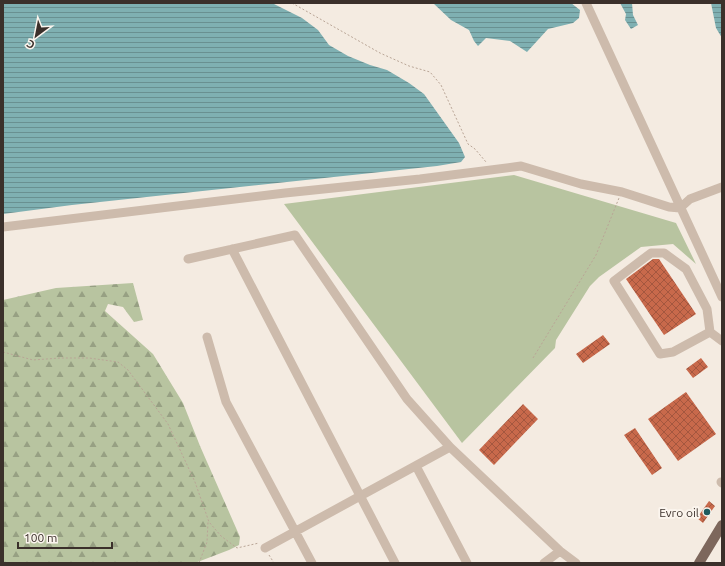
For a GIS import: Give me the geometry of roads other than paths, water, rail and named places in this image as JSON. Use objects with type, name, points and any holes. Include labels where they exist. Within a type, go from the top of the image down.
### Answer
[{"type":"main road","points":[[699,563],[720,533]]},
{"type":"street","points":[[586,3],[680,208],[722,295]]},
{"type":"street","points":[[3,227],[521,166],[582,184],[622,192],[669,207],[680,208],[690,199],[722,187]]},
{"type":"street","points":[[188,259],[295,235],[407,398],[450,447],[560,551],[576,563]]},
{"type":"street","points":[[232,249],[395,563]]},
{"type":"street","points":[[710,332],[673,352],[660,354],[614,281],[651,253],[664,253],[686,268],[707,308],[710,332],[722,341]]},
{"type":"street","points":[[207,337],[226,402],[312,563]]},
{"type":"street","points":[[264,545],[295,531],[450,447]]},
{"type":"street","points":[[416,466],[467,563]]},
{"type":"street","points":[[544,563],[560,551]]},
{"type":"water","points":[[3,3],[272,3],[302,18],[318,30],[329,45],[348,56],[387,70],[424,94],[459,143],[465,157],[461,162],[437,166],[72,205],[3,214]]},
{"type":"water","points":[[433,3],[571,3],[580,10],[579,18],[573,23],[548,29],[527,52],[510,41],[486,38],[478,46],[469,30],[451,20]]},
{"type":"water","points":[[620,3],[632,3],[633,15],[638,25],[631,29],[625,20],[626,14]]},
{"type":"water","points":[[711,3],[722,3],[722,38],[716,28]]},
{"type":"place","name":"Evro oil","points":[[707,512]]}]
